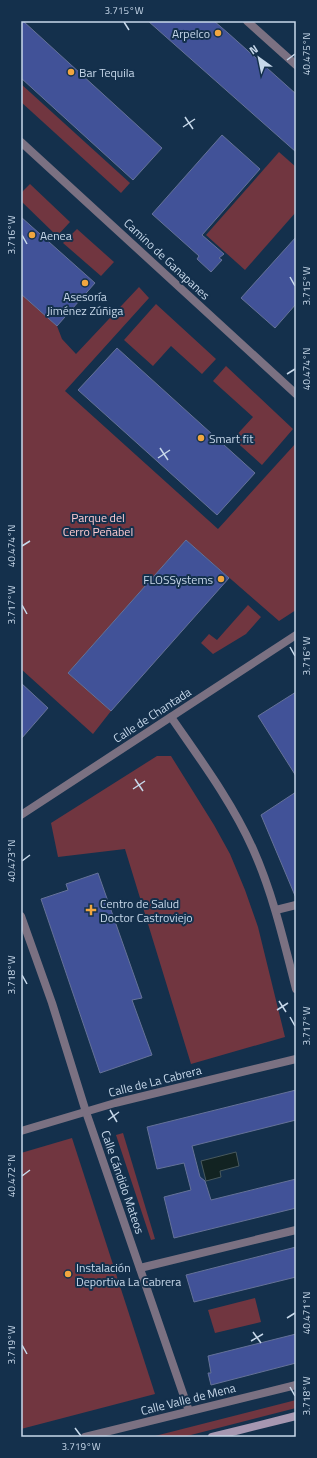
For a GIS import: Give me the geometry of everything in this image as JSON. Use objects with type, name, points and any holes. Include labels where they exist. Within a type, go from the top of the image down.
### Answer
[{"type":"main road","points":[[212,1437],[296,1416]]},
{"type":"street","points":[[246,21],[296,65]]},
{"type":"street","name":"Camino de Ganapanes","points":[[21,142],[296,394]]},
{"type":"street","name":"Calle de Chantada","points":[[21,815],[296,635]]},
{"type":"street","points":[[171,717],[208,771],[240,824],[259,863],[276,910],[296,989]]},
{"type":"street","points":[[276,910],[296,905]]},
{"type":"street","name":"Calle Cándido Mateos","points":[[21,916],[52,1003],[86,1112],[189,1411]]},
{"type":"street","name":"Calle de La Cabrera","points":[[21,1131],[115,1103],[296,1059]]},
{"type":"street","points":[[140,1268],[296,1230]]},
{"type":"street","name":"Calle Valle de Mena","points":[[86,1437],[296,1385]]},
{"type":"green space","points":[[21,84],[130,183],[121,193],[21,102]]},
{"type":"green space","points":[[279,152],[296,167],[296,212],[245,270],[206,235]]},
{"type":"green space","points":[[30,184],[70,222],[57,236],[21,201],[21,193]]},
{"type":"green space","points":[[77,229],[114,262],[101,276],[63,243]]},
{"type":"green space","name":"Parque del Cerro Peñabel","points":[[139,287],[149,298],[65,391],[218,529],[296,443],[296,610],[279,621],[186,540],[68,673],[111,711],[93,734],[21,669],[21,294],[57,326],[62,339],[76,354]]},
{"type":"green space","points":[[156,304],[216,359],[202,374],[171,346],[153,366],[124,340]]},
{"type":"green space","points":[[226,366],[293,429],[262,465],[233,439],[253,417],[213,381]]},
{"type":"green space","points":[[248,605],[261,617],[246,634],[213,654],[201,643],[209,634],[217,640]]},
{"type":"green space","points":[[157,756],[171,756],[214,825],[230,854],[258,927],[285,1037],[191,1064],[125,849],[58,857],[51,823]]},
{"type":"green space","points":[[123,1133],[155,1239],[151,1240],[116,1135]]},
{"type":"green space","name":"Instalación Deportiva La Cabrera","points":[[72,1138],[155,1394],[21,1429],[21,1153]]},
{"type":"green space","points":[[255,1298],[261,1322],[215,1333],[208,1310]]},
{"type":"green space","points":[[296,1400],[296,1408],[183,1437],[151,1437]]},
{"type":"shaded area","points":[[236,1152],[239,1166],[220,1171],[221,1177],[206,1181],[201,1161]]},
{"type":"building","points":[[21,21],[23,21],[162,148],[133,180],[21,78]]},
{"type":"building","points":[[148,21],[214,21],[228,33],[296,94],[296,152]]},
{"type":"building","points":[[222,135],[260,169],[202,235],[224,254],[219,258],[222,260],[211,272],[197,259],[199,256],[152,214]]},
{"type":"building","points":[[21,217],[95,283],[57,326],[21,294]]},
{"type":"building","points":[[296,237],[296,304],[275,328],[241,298]]},
{"type":"building","points":[[117,348],[255,473],[217,515],[78,390]]},
{"type":"building","points":[[186,540],[229,578],[111,711],[68,673]]},
{"type":"building","points":[[21,683],[48,708],[21,739]]},
{"type":"building","points":[[296,692],[296,776],[258,716]]},
{"type":"building","points":[[296,792],[296,898],[261,815]]},
{"type":"building","points":[[98,873],[142,998],[132,1000],[152,1055],[100,1073],[41,899],[68,890],[66,884]]},
{"type":"building","points":[[296,1090],[296,1120],[192,1146],[200,1177],[205,1181],[211,1200],[296,1179],[296,1208],[174,1238],[164,1197],[191,1190],[184,1163],[157,1169],[147,1127]]},
{"type":"building","points":[[296,1247],[296,1277],[194,1302],[186,1275]]},
{"type":"building","points":[[296,1334],[296,1363],[211,1385],[208,1373],[211,1373],[208,1356]]},
{"type":"place","name":"Arpelco","points":[[218,33]]},
{"type":"place","name":"Bar Tequila","points":[[71,72]]},
{"type":"place","name":"Aenea","points":[[32,235]]},
{"type":"place","name":"Asesoría Jiménez Zúñiga","points":[[85,283]]},
{"type":"place","name":"Smart fit","points":[[201,438]]},
{"type":"place","name":"FLOSSystems","points":[[221,579]]},
{"type":"place","name":"Centro de Salud Doctor Castroviejo","points":[[91,910]]},
{"type":"place","name":"Instalación Deportiva La Cabrera","points":[[68,1274]]}]
